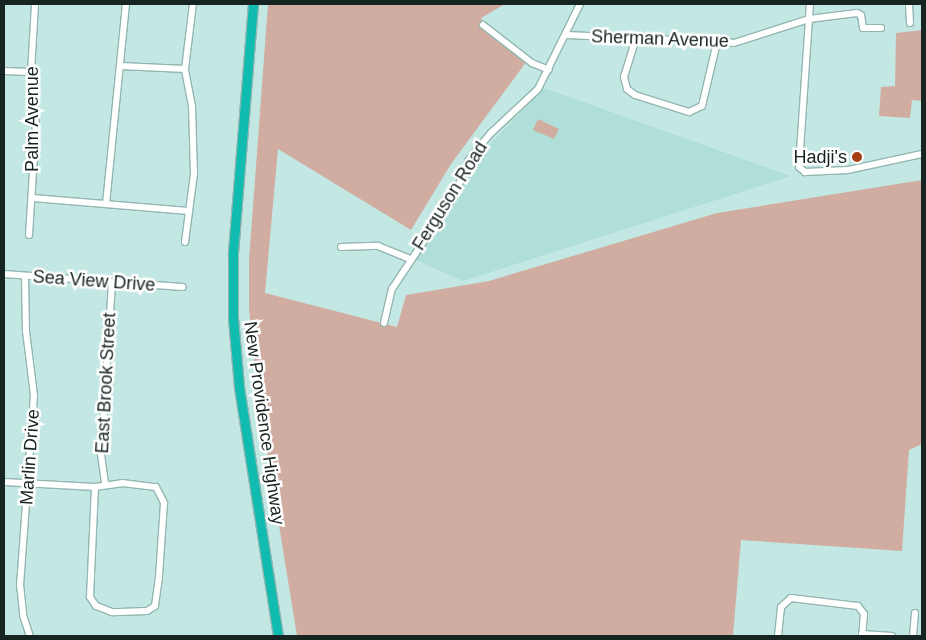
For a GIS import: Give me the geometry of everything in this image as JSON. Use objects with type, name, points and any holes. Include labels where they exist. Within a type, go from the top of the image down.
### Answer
[{"type":"highway","name":"New Providence Highway","points":[[253,4],[236,213],[233,318],[239,387],[278,636]]},
{"type":"street","name":"Palm Avenue","points":[[30,235],[36,125],[31,72],[35,4]]},
{"type":"street","points":[[106,204],[126,4]]},
{"type":"street","points":[[185,242],[194,174],[194,138],[185,69],[193,4]]},
{"type":"street","name":"Ferguson Road","points":[[384,323],[392,289],[410,259],[455,194],[468,161],[491,133],[538,89],[567,35],[580,4]]},
{"type":"street","points":[[810,4],[798,161],[801,170],[812,172],[873,167],[922,154]]},
{"type":"street","points":[[909,4],[910,23]]},
{"type":"street","name":"Sherman Avenue","points":[[567,35],[738,42],[809,19],[857,13],[861,16],[863,28],[881,28]]},
{"type":"street","points":[[483,25],[532,63],[549,70]]},
{"type":"street","points":[[636,38],[624,77],[627,89],[635,95],[689,112],[699,109],[703,101],[717,42]]},
{"type":"street","points":[[121,66],[185,69]]},
{"type":"street","points":[[4,71],[31,72]]},
{"type":"street","points":[[33,198],[188,211]]},
{"type":"street","points":[[341,247],[372,244],[410,259]]},
{"type":"street","name":"Sea View Drive","points":[[4,274],[184,287]]},
{"type":"street","name":"Marlin Drive","points":[[25,276],[25,324],[34,395],[29,484],[20,584],[23,615],[30,636]]},
{"type":"street","name":"East Brook Street","points":[[105,483],[101,453],[112,283]]},
{"type":"street","points":[[4,482],[95,487],[105,483],[152,486],[160,491],[164,504],[158,588],[155,606],[147,611],[112,612],[93,602],[89,587],[95,487]]},
{"type":"street","points":[[778,636],[782,604],[791,598],[858,606],[864,614],[862,635],[892,636]]},
{"type":"street","points":[[913,636],[915,613]]},
{"type":"shaded area","points":[[268,4],[505,4],[481,18],[485,26],[527,61],[451,164],[411,230],[278,149],[265,293],[397,327],[406,295],[489,281],[717,213],[922,180],[922,444],[909,450],[902,551],[741,540],[733,636],[297,636],[257,390],[249,308],[249,260]]},
{"type":"shaded area","points":[[922,30],[922,101],[912,100],[910,118],[879,116],[881,87],[895,86],[896,33]]},
{"type":"shaded area","points":[[544,88],[791,176],[463,281],[416,260],[454,204],[476,159]]},
{"type":"shaded area","points":[[538,119],[559,129],[554,139],[533,130]]},
{"type":"place","name":"Hadji's","points":[[857,157]]}]
